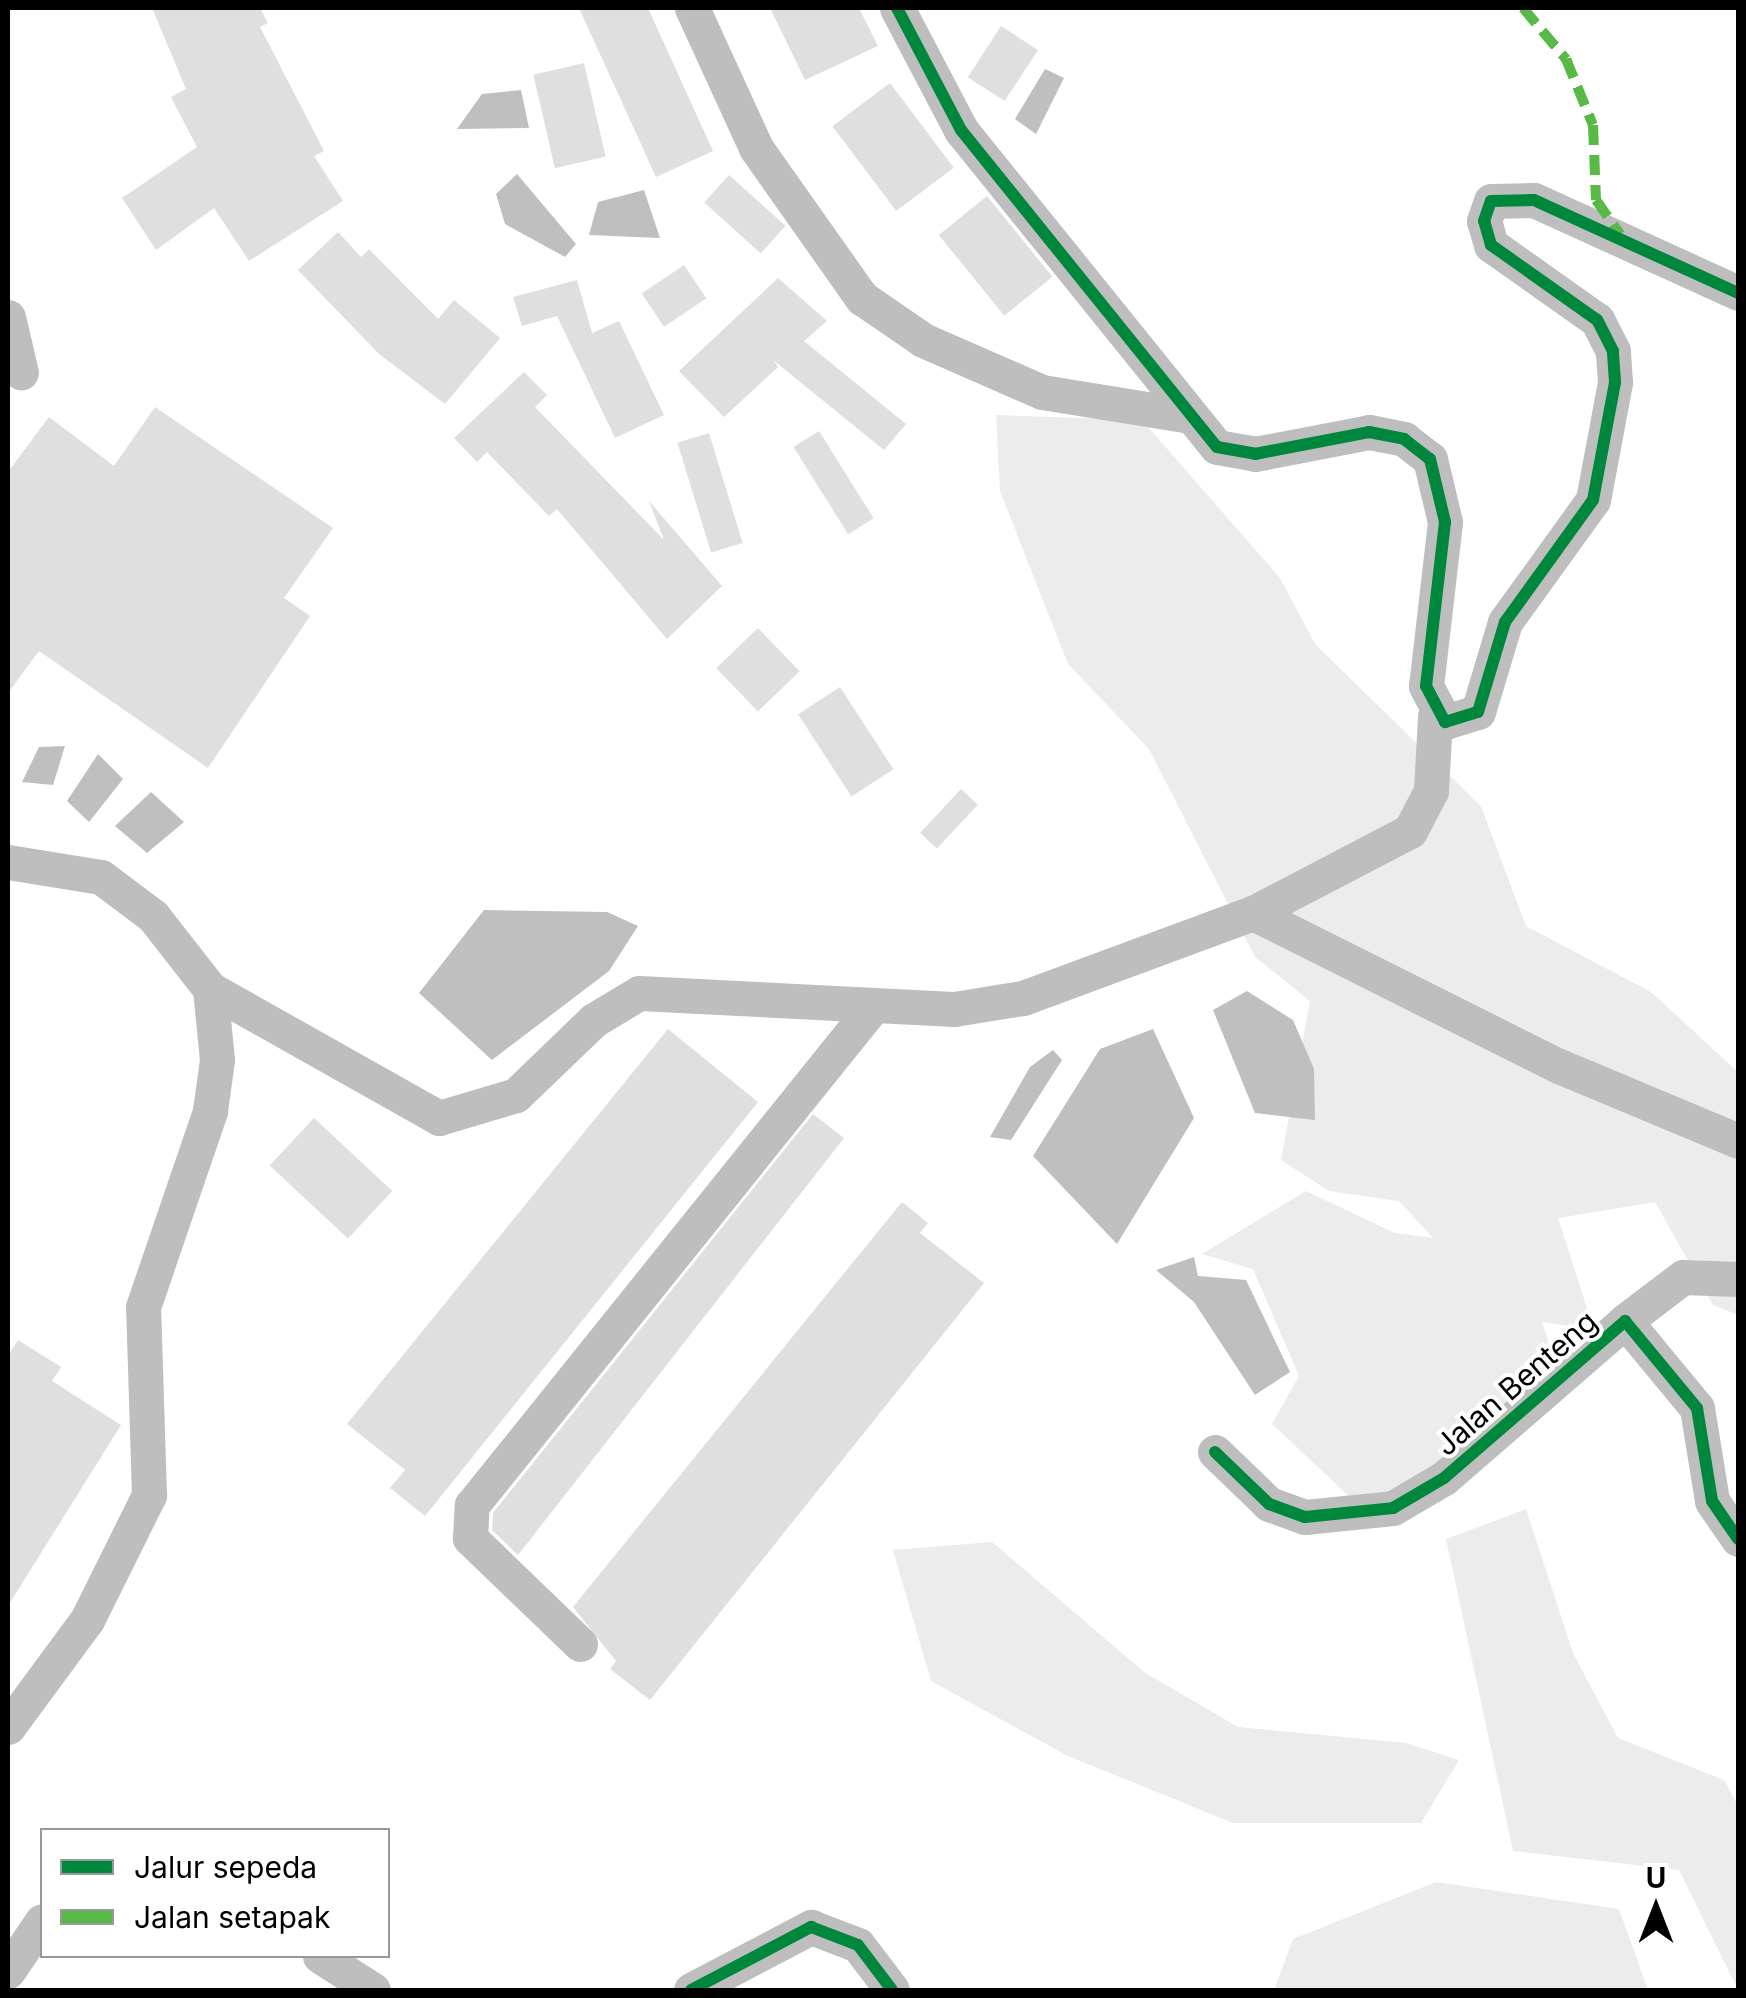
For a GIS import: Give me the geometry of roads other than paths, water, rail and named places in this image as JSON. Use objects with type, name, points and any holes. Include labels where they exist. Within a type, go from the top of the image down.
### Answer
[{"type":"street","points":[[692,8],[756,148],[862,298],[923,340],[1042,392],[1184,415]]},
{"type":"street","points":[[8,862],[101,878],[153,916],[210,988],[439,1118],[516,1094],[594,1020],[639,993],[870,1010],[1024,998],[1253,913],[1410,831],[1431,791],[1434,716],[1425,656],[1445,505],[1430,459],[1404,439],[1369,432],[1234,454],[1184,415],[961,130],[897,8]]},
{"type":"street","points":[[1434,716],[1456,724],[1478,712],[1505,622],[1586,514],[1615,382],[1614,350],[1597,320],[1492,244],[1484,221],[1492,201],[1534,200],[1738,293]]},
{"type":"street","points":[[8,317],[21,373]]},
{"type":"street","points":[[1253,913],[1525,1050],[1738,1141]]},
{"type":"street","points":[[8,1728],[87,1620],[148,1495],[143,1307],[210,1110],[217,1060],[210,988]]},
{"type":"street","points":[[580,1644],[470,1538],[472,1506],[870,1010]]},
{"type":"street","points":[[1625,1321],[1683,1277],[1738,1278]]},
{"type":"street","name":"Jalan Benteng","points":[[1214,1452],[1269,1504],[1306,1516],[1394,1508],[1444,1478],[1625,1321],[1698,1408],[1712,1501],[1738,1539]]},
{"type":"street","points":[[8,1971],[40,1923]]},
{"type":"street","points":[[691,1990],[811,1928],[858,1945],[892,1990]]},
{"type":"street","points":[[323,1958],[373,1990]]}]
